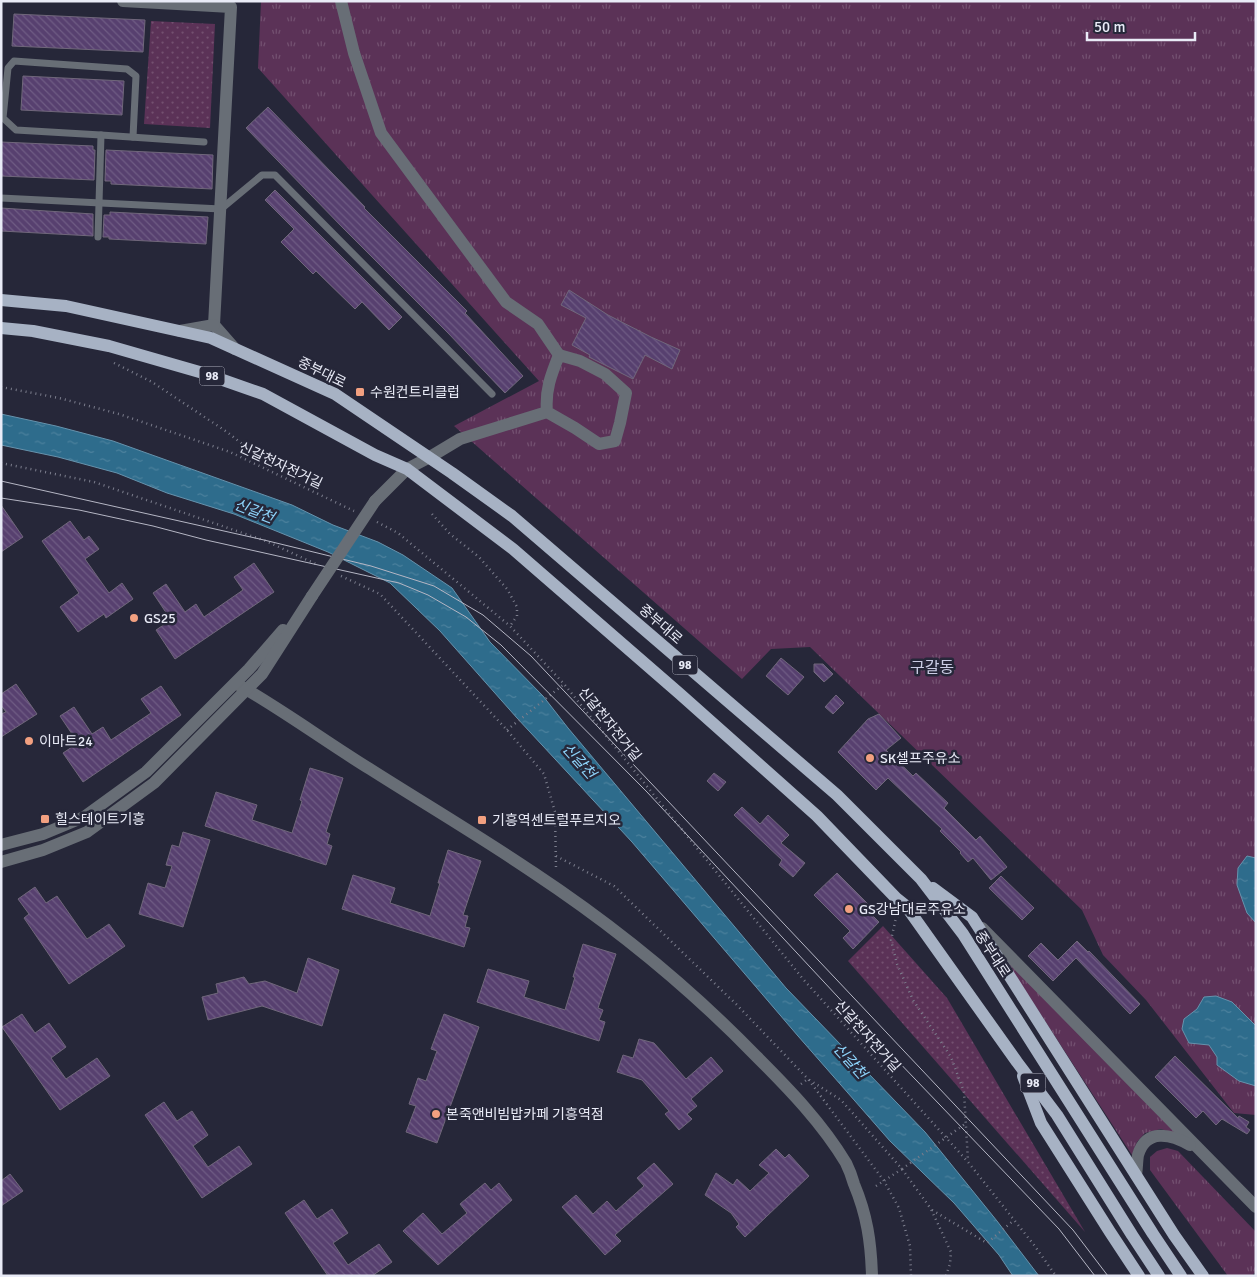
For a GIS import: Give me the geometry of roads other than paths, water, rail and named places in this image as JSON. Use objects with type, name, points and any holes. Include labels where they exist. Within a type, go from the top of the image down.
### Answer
[{"type":"main road","name":"중부대로","points":[[1,300],[66,306],[210,338],[335,394],[430,457],[512,516],[838,795],[921,879],[962,934],[1153,1234],[1182,1276]]},
{"type":"main road","name":"98","points":[[1,328],[33,331],[109,346],[203,373],[263,394],[374,454],[407,469],[513,549],[817,816],[906,906],[1057,1115],[1159,1276]]},
{"type":"main road","points":[[921,879],[972,917],[1136,1175],[1203,1276]]},
{"type":"main road","points":[[1017,1062],[1041,1123],[1139,1276]]},
{"type":"street","points":[[123,1],[231,4],[214,325],[235,349]]},
{"type":"street","points":[[1,862],[43,850],[87,832],[154,783],[262,674],[375,501],[407,469],[460,439],[547,412],[599,444],[615,441],[626,394],[605,374],[580,362],[559,355],[538,324],[506,302],[382,133],[354,54],[341,1]]},
{"type":"street","points":[[180,331],[214,325]]},
{"type":"street","points":[[547,412],[546,399],[551,374],[559,355]]},
{"type":"street","points":[[1,845],[43,834],[84,817],[146,772],[249,669],[312,596]]},
{"type":"street","points":[[235,683],[536,874],[661,966],[727,1026],[777,1077],[816,1121],[846,1164],[859,1195],[868,1228],[872,1276]]},
{"type":"street","points":[[972,917],[1256,1207]]},
{"type":"street","points":[[1136,1175],[1138,1156],[1143,1144],[1151,1138],[1166,1135],[1180,1139],[1201,1151]]},
{"type":"lane","points":[[133,137],[136,76],[127,68],[14,61],[8,68],[3,118],[16,130],[204,142]]},
{"type":"lane","points":[[98,237],[101,135]]},
{"type":"lane","points":[[1,198],[220,208],[262,175],[275,175],[492,394]]},
{"type":"water","name":"신갈천","points":[[1,414],[113,441],[292,505],[333,525],[378,542],[403,555],[452,588],[490,642],[543,696],[786,988],[925,1132],[1039,1276],[1013,1276],[999,1255],[954,1203],[890,1141],[632,842],[517,718],[440,631],[390,583],[328,552],[234,514],[167,493],[117,473],[58,457],[1,445]]},
{"type":"water","points":[[1247,856],[1256,858],[1256,923],[1247,913],[1237,885],[1238,868]]},
{"type":"water","points":[[1216,996],[1232,1002],[1256,1026],[1256,1086],[1239,1081],[1217,1065],[1217,1057],[1209,1045],[1189,1043],[1182,1029],[1184,1019],[1197,1009],[1204,997]]},
{"type":"tram line","points":[[1,481],[371,566],[434,586],[483,615],[531,656],[1073,1230],[1108,1276]]},
{"type":"tram line","points":[[1,498],[79,510],[399,583],[428,595],[466,617],[501,645],[647,792],[892,1055],[1059,1229],[1095,1276]]},
{"type":"place","name":"수원컨트리클럽","points":[[360,392]]},
{"type":"place","name":"GS25","points":[[134,618]]},
{"type":"place","name":"이마트24","points":[[29,741]]},
{"type":"place","name":"SK셀프주유소","points":[[870,758]]},
{"type":"place","name":"힐스테이트기흥","points":[[45,819]]},
{"type":"place","name":"기흥역센트럴푸르지오","points":[[482,820]]},
{"type":"place","name":"GS강남대로주유소","points":[[849,909]]},
{"type":"place","name":"본죽앤비빔밥카페 기흥역점","points":[[436,1114]]},
{"type":"district","name":"구갈동","points":[[932,667]]}]
